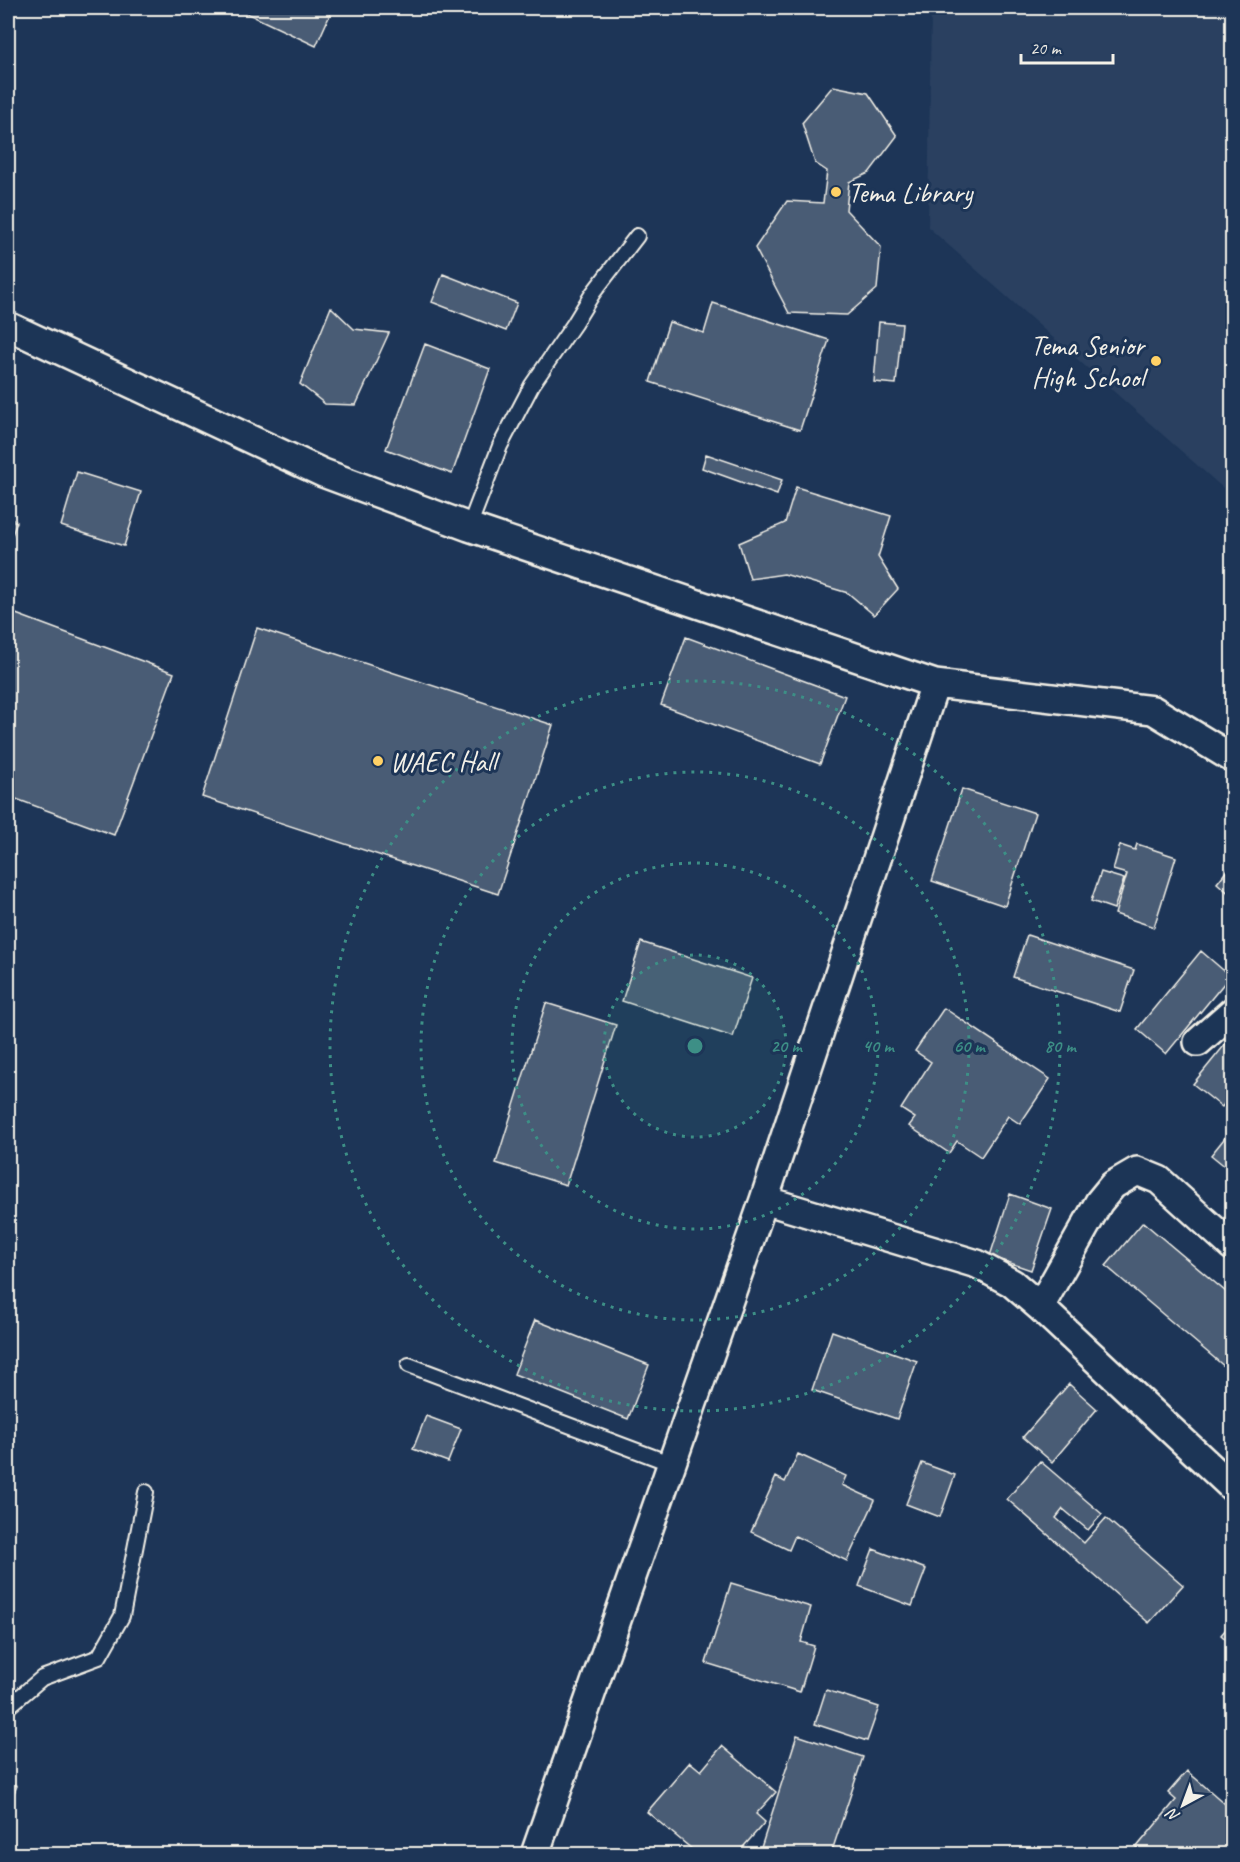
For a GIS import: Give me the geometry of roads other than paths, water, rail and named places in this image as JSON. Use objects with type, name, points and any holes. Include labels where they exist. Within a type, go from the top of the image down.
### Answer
[{"type":"street","points":[[8,326],[323,473],[469,527],[935,684],[1153,710],[1233,758]]},
{"type":"street","points":[[535,1854],[764,1200],[935,684]]},
{"type":"street","points":[[1198,1042],[1233,1012]]},
{"type":"street","points":[[1040,1307],[1099,1202],[1113,1185],[1137,1171],[1159,1180],[1233,1246]]},
{"type":"street","points":[[764,1200],[977,1264],[1012,1283],[1233,1487]]},
{"type":"lane","points":[[469,527],[500,446],[532,385],[593,293],[637,236]]},
{"type":"lane","points":[[409,1365],[672,1464]]},
{"type":"lane","points":[[8,1707],[42,1678],[99,1657],[122,1616],[146,1491]]},
{"type":"place","name":"Tema Library","points":[[836,192]]},
{"type":"place","name":"Tema Senior High School","points":[[1156,361]]},
{"type":"place","name":"WAEC Hall","points":[[378,761]]}]
